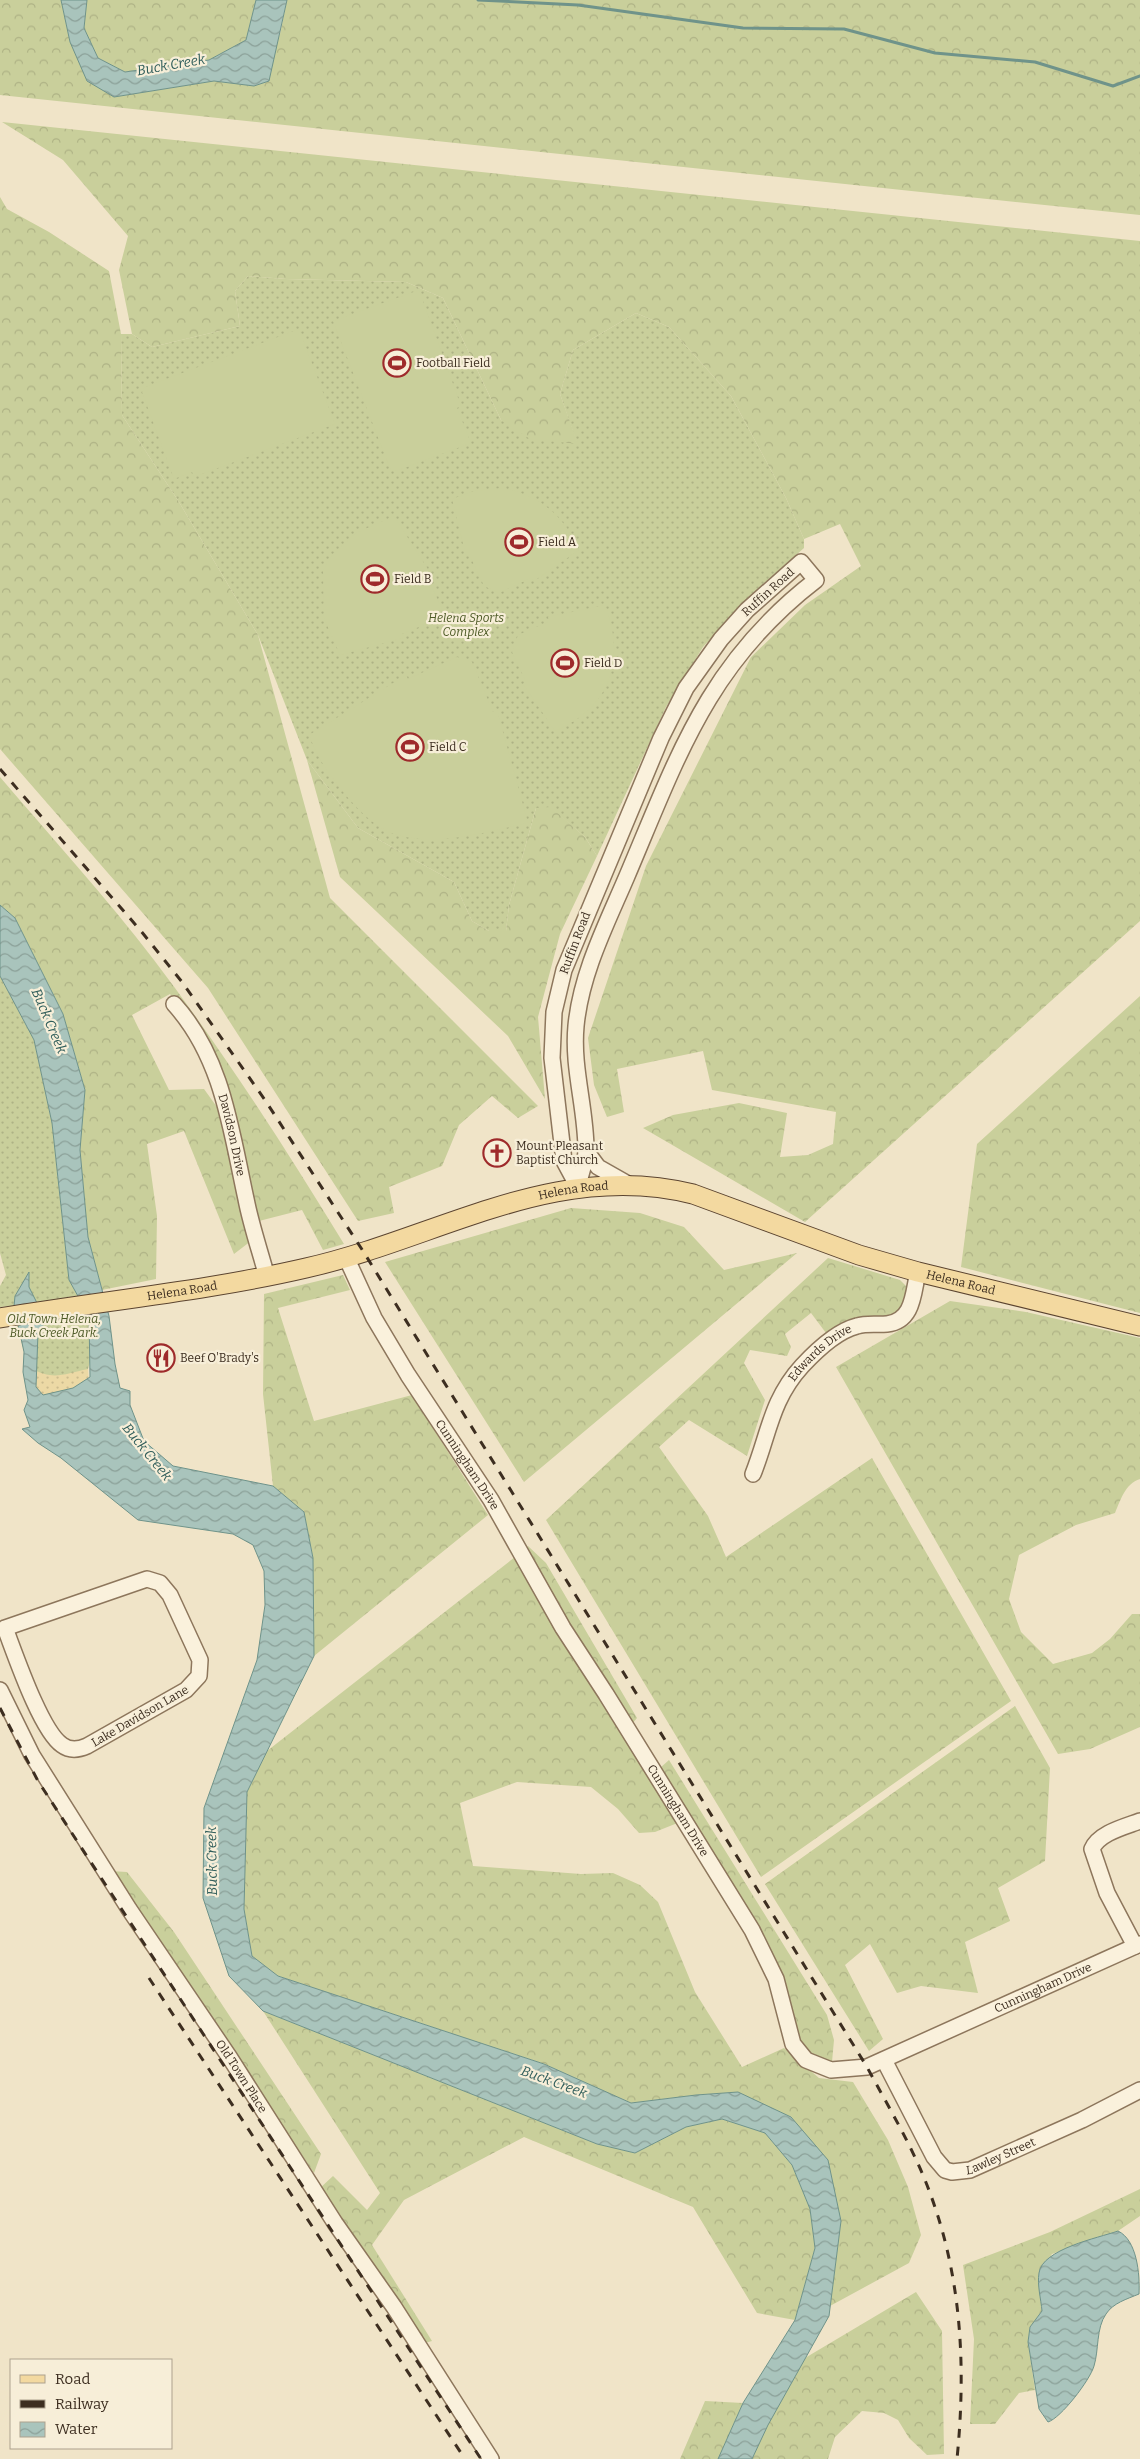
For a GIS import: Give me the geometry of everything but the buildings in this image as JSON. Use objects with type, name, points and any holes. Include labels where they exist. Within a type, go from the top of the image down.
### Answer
[{"type":"main road","name":"Helena Road","points":[[2,1318],[267,1277],[308,1268],[506,1204],[578,1187],[628,1184],[675,1189],[709,1198],[818,1241],[918,1272],[1140,1326]]},
{"type":"street","name":"Ruffin Road","points":[[801,562],[816,580],[785,605],[757,633],[711,693],[681,748],[591,964],[578,1007],[574,1049],[586,1151],[578,1187],[564,1162],[552,1058],[554,1012],[564,970],[657,746],[686,688],[721,639],[747,610],[801,562]]},
{"type":"street","name":"Davidson Drive","points":[[174,1004],[199,1035],[214,1068],[232,1129],[246,1202],[267,1277]]},
{"type":"street","points":[[586,1151],[598,1167],[628,1184]]},
{"type":"street","name":"Cunningham Drive","points":[[346,1256],[374,1318],[408,1375],[484,1488],[563,1628],[612,1702],[752,1930],[776,1979],[793,2044],[806,2060],[831,2070],[867,2067],[1138,1945]]},
{"type":"street","name":"Edwards Drive","points":[[753,1474],[773,1410],[783,1391],[801,1367],[845,1330],[858,1325],[887,1324],[901,1319],[912,1304],[918,1272]]},
{"type":"street","name":"Lake Davidson Lane","points":[[148,1579],[160,1583],[170,1595],[196,1650],[200,1669],[196,1682],[186,1690],[87,1746],[73,1750],[60,1744],[54,1738],[19,1667],[3,1621],[148,1579]]},
{"type":"street","name":"Old Town Place","points":[[0,1690],[32,1755],[129,1909],[230,2058],[335,2222],[394,2307],[491,2459]]},
{"type":"street","points":[[1136,1823],[1095,1842],[1092,1853],[1107,1893],[1138,1945]]},
{"type":"street","name":"Lawley Street","points":[[884,2060],[934,2157],[939,2164],[952,2172],[970,2170],[989,2162],[1082,2120],[1140,2090]]},
{"type":"green space","points":[[0,0],[61,0],[70,42],[114,97],[214,81],[254,86],[280,34],[287,0],[1140,0],[1140,215],[0,95]]},
{"type":"green space","points":[[87,0],[256,0],[246,40],[209,60],[125,72],[98,58],[84,28]]},
{"type":"green space","points":[[2,122],[1140,241],[1140,921],[805,1222],[643,1128],[673,1115],[739,1103],[787,1113],[780,1157],[808,1155],[833,1144],[836,1112],[712,1090],[703,1051],[617,1069],[624,1112],[607,1117],[594,1085],[588,1038],[646,866],[751,657],[805,605],[861,566],[840,524],[804,539],[786,498],[731,396],[669,327],[636,313],[573,350],[560,394],[578,444],[530,439],[501,420],[443,298],[406,282],[286,279],[248,276],[235,291],[240,326],[152,347],[132,334],[119,270],[128,236],[63,160]]},
{"type":"green space","points":[[0,197],[7,209],[49,232],[109,271],[121,334],[122,415],[179,502],[258,635],[330,898],[538,1106],[518,1118],[492,1096],[459,1125],[442,1166],[389,1187],[394,1213],[358,1221],[208,988],[0,749]]},
{"type":"green space","name":"Helena Sports Complex","points":[[248,276],[286,279],[406,282],[443,298],[501,420],[577,443],[560,394],[573,350],[636,313],[669,327],[731,396],[786,498],[804,539],[804,548],[754,592],[703,647],[666,707],[597,856],[585,837],[551,808],[536,808],[509,905],[506,931],[489,931],[472,921],[454,882],[358,828],[307,760],[258,635],[179,502],[122,415],[121,334],[132,334],[152,347],[240,326],[235,291]]},
{"type":"green space","name":"Football Field","points":[[419,290],[461,406],[457,408],[471,443],[399,470],[391,471],[333,321]]},
{"type":"green space","points":[[299,329],[335,424],[194,477],[192,472],[174,479],[142,392],[145,387]]},
{"type":"green space","name":"Field A","points":[[502,488],[528,496],[549,508],[566,527],[579,550],[534,581],[531,578],[499,593],[484,586],[470,556],[466,556],[452,499],[474,491]]},
{"type":"green space","name":"Field B","points":[[394,516],[429,571],[425,572],[442,609],[438,619],[402,634],[403,638],[340,655],[324,618],[323,570],[333,554],[356,533]]},
{"type":"green space","name":"Field D","points":[[605,605],[614,644],[613,663],[609,680],[601,695],[589,709],[574,721],[555,731],[523,684],[526,682],[512,652],[518,635],[550,621],[548,617]]},
{"type":"green space","name":"Field C","points":[[457,657],[472,662],[493,712],[497,710],[528,823],[465,836],[433,839],[417,839],[384,830],[362,813],[350,800],[324,766],[309,735],[406,675],[408,679]]},
{"type":"green space","points":[[307,760],[358,828],[454,882],[472,921],[489,931],[506,931],[509,905],[536,808],[551,807],[585,837],[597,856],[560,934],[538,1017],[545,1099],[508,1036],[340,877]]},
{"type":"green space","points":[[0,777],[117,913],[180,994],[252,1099],[344,1244],[323,1250],[302,1210],[259,1221],[208,1044],[170,994],[132,1015],[169,1090],[204,1089],[222,1114],[251,1241],[234,1254],[184,1131],[147,1144],[157,1216],[156,1279],[102,1290],[88,1237],[80,1150],[85,1090],[63,1014],[15,918],[0,905]]},
{"type":"green space","name":"Old Town Helena, Buck Creek Park.","points":[[0,976],[34,1040],[52,1123],[69,1280],[89,1316],[90,1362],[85,1379],[35,1389],[11,1306],[0,1307],[0,1286],[6,1275],[0,1253]]},
{"type":"green space","points":[[1140,996],[1140,1313],[961,1267],[977,1144]]},
{"type":"green space","points":[[571,1208],[640,1213],[684,1227],[724,1270],[797,1253],[524,1482],[385,1262]]},
{"type":"green space","points":[[828,1258],[900,1280],[908,1288],[907,1308],[896,1316],[829,1337],[811,1313],[785,1334],[791,1347],[787,1356],[750,1350],[744,1363],[765,1400],[747,1456],[689,1420],[659,1447],[708,1516],[726,1557],[872,1458],[1011,1701],[761,1877],[546,1520]]},
{"type":"green space","points":[[343,1275],[350,1290],[278,1308],[314,1421],[412,1395],[488,1515],[314,1656],[313,1558],[304,1512],[273,1486],[263,1394],[264,1294]]},
{"type":"green space","points":[[950,1301],[1026,1312],[1140,1338],[1140,1479],[1127,1488],[1115,1513],[1076,1525],[1019,1555],[1009,1599],[1021,1632],[1053,1664],[1092,1653],[1110,1639],[1132,1614],[1140,1614],[1140,1727],[1090,1749],[1058,1754],[836,1367]]},
{"type":"green space","points":[[528,1546],[546,1563],[637,1718],[631,1725],[523,1551]]},
{"type":"green space","points":[[515,1557],[680,1822],[655,1832],[639,1833],[618,1809],[591,1787],[517,1782],[460,1803],[473,1866],[581,1874],[613,1873],[640,1885],[658,1902],[695,1992],[742,2067],[784,2048],[819,2078],[853,2082],[888,2140],[908,2187],[921,2235],[909,2263],[830,2306],[841,2221],[738,2092],[631,2103],[544,2064],[278,1976],[252,1956],[244,1909],[247,1792],[267,1751]]},
{"type":"green space","points":[[1015,1706],[1050,1768],[1045,1861],[998,1888],[1010,1921],[965,1942],[978,1993],[921,1986],[897,1993],[870,1944],[845,1965],[883,2039],[869,2051],[765,1884]]},
{"type":"green space","points":[[669,1760],[827,2015],[834,2040],[832,2062],[810,2054],[796,2039],[766,1942],[660,1768]]},
{"type":"green space","points":[[110,1871],[127,1872],[174,1932],[321,2154],[314,2173]]},
{"type":"green space","points":[[263,2011],[597,2144],[635,2153],[686,2127],[722,2119],[765,2133],[792,2165],[810,2209],[815,2248],[795,2320],[757,2313],[693,2207],[524,2137],[404,2200],[372,2245],[432,2341],[425,2343],[319,2189],[333,2176],[367,2210],[380,2193]]},
{"type":"green space","points":[[1140,2189],[1140,2216],[1118,2231],[1052,2254],[1039,2271],[1042,2311],[1030,2327],[1028,2342],[1035,2390],[1019,2393],[995,2424],[970,2424],[974,2339],[963,2265],[1050,2232]]},
{"type":"green space","points":[[916,2292],[942,2331],[944,2454],[927,2455],[909,2438],[898,2420],[884,2413],[862,2411],[835,2437],[828,2459],[752,2459],[767,2425],[805,2358]]},
{"type":"green space","points":[[705,2401],[743,2403],[718,2459],[680,2459]]},
{"type":"sand","points":[[31,1368],[52,1375],[88,1369],[89,1383],[44,1401],[33,1386]]},
{"type":"water","points":[[61,0],[87,0],[84,28],[98,58],[125,72],[209,60],[246,40],[256,0],[287,0],[269,81],[254,86],[214,81],[114,97],[87,81],[70,42]]},
{"type":"water","name":"Buck Creek","points":[[0,905],[15,918],[63,1014],[85,1090],[80,1150],[88,1237],[109,1316],[120,1388],[130,1391],[130,1405],[144,1441],[173,1466],[273,1486],[304,1512],[313,1558],[314,1656],[247,1792],[244,1909],[252,1956],[278,1976],[544,2064],[631,2103],[738,2092],[791,2117],[828,2160],[841,2221],[829,2316],[768,2425],[752,2459],[718,2459],[743,2403],[795,2320],[815,2248],[810,2209],[792,2165],[765,2133],[722,2119],[686,2127],[635,2153],[597,2144],[263,2011],[229,1976],[203,1898],[204,1808],[257,1660],[265,1605],[264,1571],[253,1545],[233,1534],[138,1520],[22,1429],[30,1427],[24,1410],[28,1400],[23,1372],[24,1352],[14,1306],[15,1296],[29,1272],[29,1287],[46,1321],[38,1333],[36,1387],[43,1395],[73,1388],[90,1377],[89,1316],[69,1280],[52,1123],[34,1040],[0,976]]},
{"type":"water","points":[[1118,2231],[1129,2242],[1136,2258],[1139,2294],[1116,2304],[1106,2314],[1099,2332],[1096,2360],[1091,2372],[1081,2389],[1067,2406],[1060,2414],[1048,2422],[1039,2409],[1028,2342],[1030,2327],[1042,2311],[1039,2273],[1042,2265],[1060,2251]]},
{"type":"waterway","points":[[478,0],[578,5],[743,28],[844,29],[935,53],[1035,62],[1113,86],[1140,76]]},
{"type":"railway","points":[[0,769],[141,931],[182,982],[265,1100],[363,1251],[867,2067],[901,2129],[924,2177],[941,2225],[949,2258],[959,2324],[961,2358],[960,2425],[957,2459]]},
{"type":"railway","points":[[0,1708],[38,1781],[481,2459]]},
{"type":"railway","points":[[149,1978],[465,2459]]},
{"type":"place","name":"Football Field","points":[[397,363]]},
{"type":"place","name":"Field A","points":[[519,542]]},
{"type":"place","name":"Field B","points":[[375,579]]},
{"type":"place","name":"Field D","points":[[565,663]]},
{"type":"place","name":"Field C","points":[[410,747]]},
{"type":"place","name":"Mount Pleasant Baptist Church","points":[[497,1153]]},
{"type":"place","name":"Beef O'Brady's","points":[[161,1358]]}]
